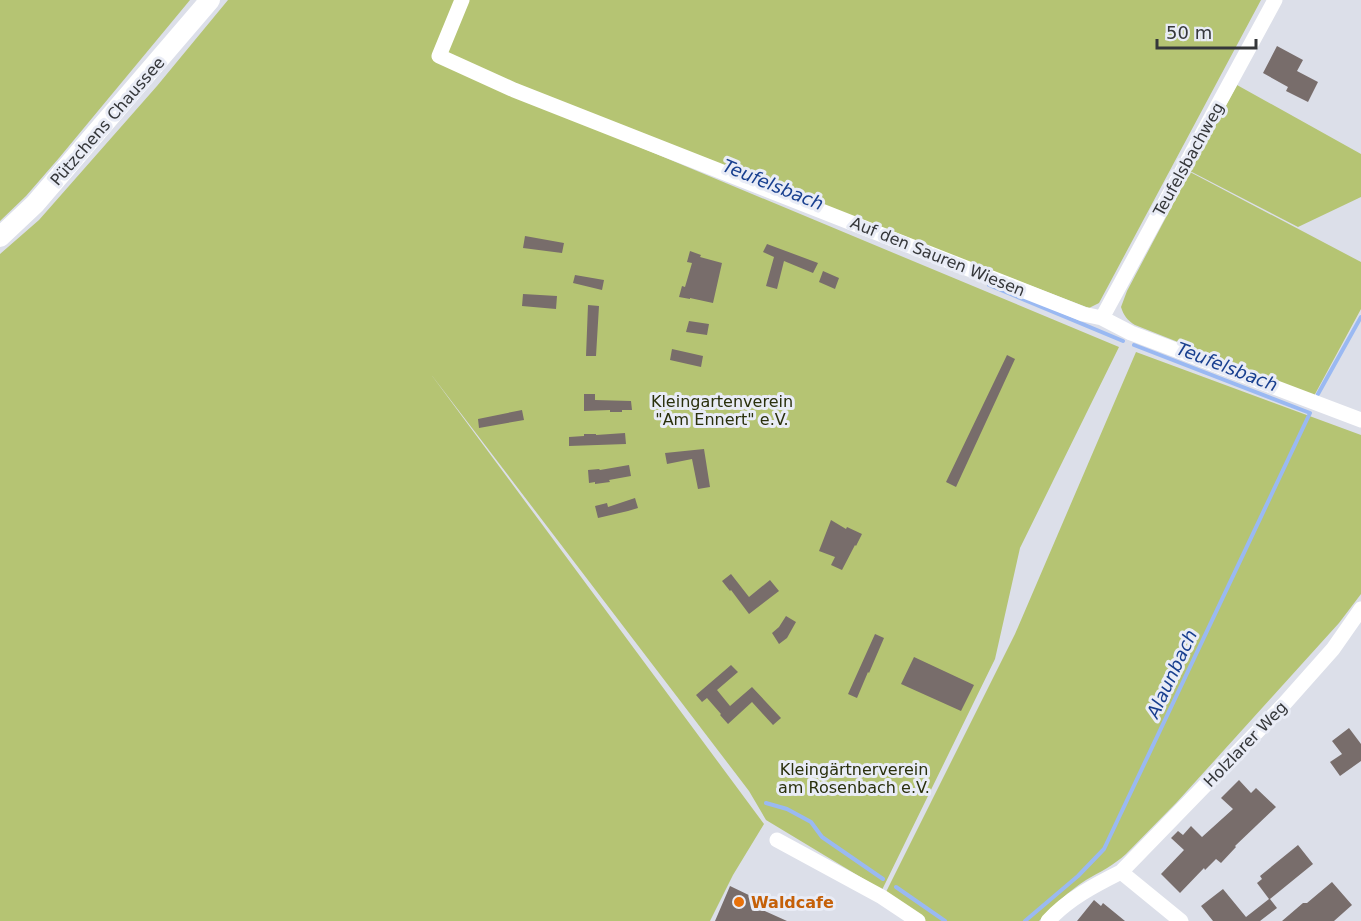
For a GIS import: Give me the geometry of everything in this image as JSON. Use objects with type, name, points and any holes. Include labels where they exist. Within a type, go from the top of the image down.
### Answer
[{"type":"street","name":"Pützchens Chaussee","points":[[0,237],[35,204],[210,0]]},
{"type":"street","name":"Auf den Sauren Wiesen","points":[[462,0],[439,56],[536,98],[1083,314],[1102,318],[1131,333],[1361,420]]},
{"type":"street","name":"Teufelsbachweg","points":[[1102,318],[1275,0]]},
{"type":"street","name":"Holzlarer Weg","points":[[1048,921],[1086,890],[1120,872],[1285,703],[1333,649],[1361,609]]},
{"type":"street","points":[[777,840],[882,897],[918,921]]},
{"type":"street","points":[[1120,872],[1181,921]]},
{"type":"green space","points":[[0,0],[190,0],[59,158],[26,196],[0,221]]},
{"type":"green space","points":[[228,0],[459,0],[437,56],[491,85],[1119,347],[1020,548],[995,659],[882,890],[766,820],[749,791],[430,373],[764,824],[733,875],[710,921],[0,921],[0,254],[39,220],[157,86]]},
{"type":"green space","points":[[464,0],[1261,0],[1099,303],[1089,308],[441,55]]},
{"type":"green space","points":[[1237,85],[1361,154],[1361,197],[1298,227],[1190,171]]},
{"type":"green space","points":[[1190,172],[1361,262],[1361,309],[1314,396],[1135,325],[1125,315],[1121,307],[1127,291]]},
{"type":"green space","points":[[1136,352],[1361,435],[1361,594],[1339,623],[1177,802],[1126,854],[1073,889],[1039,921],[915,921],[881,902],[1015,634]]},
{"type":"building","points":[[1277,46],[1303,60],[1297,71],[1318,82],[1308,102],[1286,91],[1288,87],[1263,73]]},
{"type":"building","points":[[525,236],[564,243],[562,253],[523,248]]},
{"type":"building","points":[[767,244],[818,263],[813,273],[784,261],[777,289],[766,286],[774,257],[763,252]]},
{"type":"building","points":[[690,251],[701,255],[700,257],[722,263],[713,303],[679,297],[682,286],[685,287],[692,263],[687,262]]},
{"type":"building","points":[[823,271],[839,278],[835,289],[819,282]]},
{"type":"building","points":[[575,275],[604,280],[602,290],[573,283]]},
{"type":"building","points":[[523,294],[557,296],[556,309],[522,306]]},
{"type":"building","points":[[588,305],[599,306],[596,356],[586,356]]},
{"type":"building","points":[[689,321],[709,324],[707,335],[686,332]]},
{"type":"building","points":[[672,349],[703,356],[701,367],[670,360]]},
{"type":"building","points":[[1007,355],[1015,359],[956,487],[946,482]]},
{"type":"building","points":[[584,394],[595,394],[595,400],[631,401],[632,410],[584,411]]},
{"type":"building","points":[[522,410],[524,420],[479,428],[478,419]]},
{"type":"building","points":[[625,433],[626,444],[569,446],[569,437],[584,436],[584,434]]},
{"type":"building","points":[[704,449],[710,487],[698,489],[692,459],[667,464],[665,453]]},
{"type":"building","points":[[629,465],[631,476],[609,480],[610,482],[589,483],[588,470]]},
{"type":"building","points":[[635,498],[638,508],[598,518],[595,506],[607,503],[608,507]]},
{"type":"building","points":[[831,520],[846,529],[847,527],[862,534],[842,570],[831,565],[835,557],[819,551]]},
{"type":"building","points":[[731,574],[749,597],[770,580],[779,591],[749,614],[722,581]]},
{"type":"building","points":[[786,616],[796,622],[787,638],[779,644],[772,633]]},
{"type":"building","points":[[875,634],[884,638],[857,698],[848,694]]},
{"type":"building","points":[[914,657],[974,685],[961,711],[901,684]]},
{"type":"building","points":[[731,665],[738,672],[717,690],[730,706],[752,687],[781,718],[773,725],[752,702],[728,724],[707,698],[702,702],[696,695]]},
{"type":"building","points":[[1349,728],[1361,744],[1361,761],[1340,776],[1330,762],[1342,754],[1332,741]]},
{"type":"building","points":[[1239,780],[1251,793],[1256,788],[1276,807],[1235,846],[1221,863],[1216,859],[1180,893],[1161,874],[1184,850],[1171,838],[1178,831],[1183,835],[1191,826],[1202,837],[1233,809],[1221,798]]},
{"type":"building","points":[[1298,845],[1313,864],[1270,899],[1277,908],[1260,921],[1213,921],[1201,906],[1223,889],[1246,917],[1269,899],[1257,883],[1262,879],[1260,876]]},
{"type":"building","points":[[1332,882],[1352,905],[1334,921],[1282,921],[1303,903],[1307,903]]},
{"type":"building","name":"Waldcafe","points":[[730,886],[757,899],[754,906],[787,921],[715,921]]},
{"type":"building","points":[[1094,900],[1101,906],[1103,903],[1125,921],[1077,921]]},
{"type":"waterway","name":"Teufelsbach","points":[[989,285],[1123,341]]},
{"type":"waterway","name":"Alaunbach","points":[[1318,394],[1361,317]]},
{"type":"waterway","name":"Alaunbach","points":[[1025,921],[1078,876],[1104,849],[1310,413],[1134,345]]},
{"type":"waterway","points":[[766,803],[787,809],[811,822],[822,837],[883,879]]},
{"type":"waterway","points":[[896,887],[945,921]]},
{"type":"place","name":"Waldcafe","points":[[739,902]]},
{"type":"park label","name":"Kleingartenverein \"Am Ennert\" e.V.","points":[[722,410]]},
{"type":"park label","name":"Kleingärtnerverein am Rosenbach e.V.","points":[[854,778]]}]
